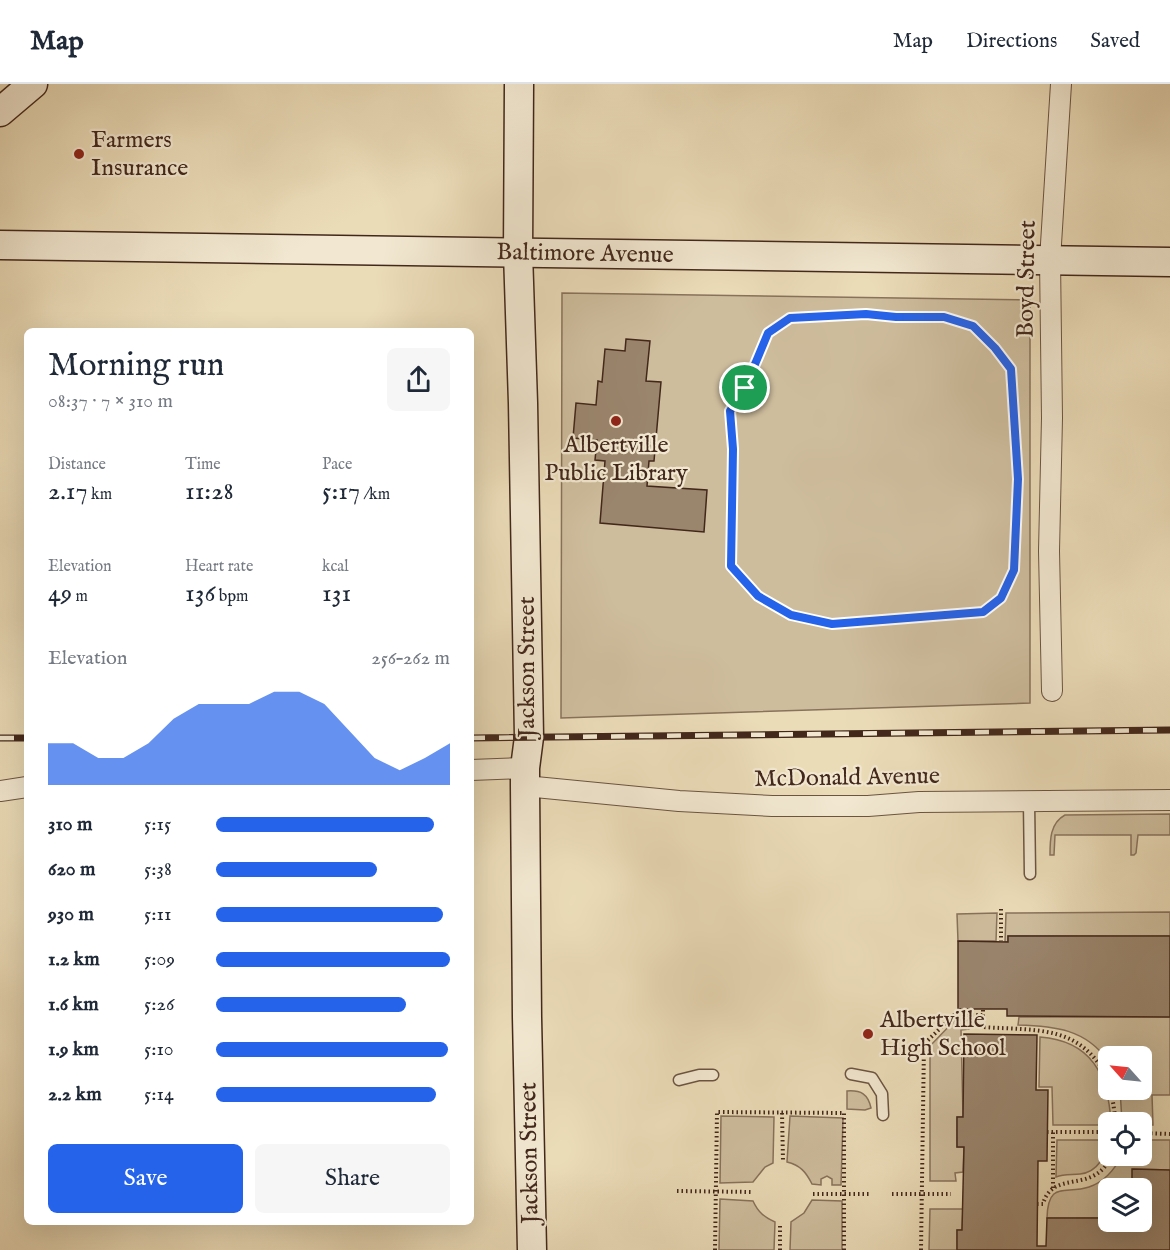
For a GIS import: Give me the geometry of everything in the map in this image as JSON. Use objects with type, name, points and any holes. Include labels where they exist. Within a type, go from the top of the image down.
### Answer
[{"type":"main road","points":[[0,112],[33,84]]},
{"type":"main road","name":"Jackson Street","points":[[519,84],[518,253],[529,737],[525,777],[532,1250]]},
{"type":"main road","name":"Baltimore Avenue","points":[[0,245],[1170,262]]},
{"type":"street","name":"Boyd Street","points":[[1052,691],[1049,550],[1052,418],[1050,260],[1061,84]]},
{"type":"street","name":"McDonald Avenue","points":[[474,770],[679,801],[772,806],[1170,800]]},
{"type":"street","points":[[0,791],[24,787]]},
{"type":"lane","points":[[1029,802],[1030,874]]},
{"type":"lane","points":[[851,1074],[872,1078],[882,1094],[883,1115]]},
{"type":"lane","points":[[679,1080],[699,1075],[713,1075]]},
{"type":"path","points":[[866,314],[896,317],[944,317],[973,326],[995,348],[1011,369],[1018,479],[1014,570],[1001,598],[983,612],[832,624],[791,615],[758,596],[731,566],[733,449],[730,411],[745,388],[768,333],[790,318],[866,314]]},
{"type":"path","points":[[1001,909],[1001,941]]},
{"type":"path","points":[[921,1250],[924,1044],[954,1015],[983,1012],[983,1027],[1053,1033],[1073,1039],[1089,1050],[1098,1061]]},
{"type":"path","points":[[715,1250],[717,1112],[844,1113],[844,1250]]},
{"type":"path","points":[[782,1113],[783,1161]]},
{"type":"path","points":[[1053,1188],[1050,1132],[1098,1132]]},
{"type":"path","points":[[1152,1133],[1170,1134]]},
{"type":"path","points":[[1037,1204],[1043,1204],[1046,1195],[1061,1183],[1089,1179],[1105,1166]]},
{"type":"path","points":[[677,1191],[752,1192]]},
{"type":"path","points":[[813,1194],[870,1194]]},
{"type":"path","points":[[892,1194],[951,1194]]},
{"type":"path","points":[[780,1223],[780,1250]]},
{"type":"shaded area","points":[[562,293],[1030,300],[1030,703],[561,718]]},
{"type":"shaded area","points":[[1170,814],[1170,835],[1138,835],[1134,855],[1131,855],[1131,835],[1055,835],[1054,855],[1050,855],[1054,827],[1065,815]]},
{"type":"shaded area","points":[[1170,912],[1170,936],[1008,936],[1008,942],[1005,942],[1006,913]]},
{"type":"shaded area","points":[[997,913],[996,941],[958,941],[957,914]]},
{"type":"shaded area","points":[[1019,1017],[1170,1017],[1170,1095],[1152,1095],[1152,1046],[1098,1046],[1098,1049],[1090,1042],[1068,1031],[1018,1025]]},
{"type":"shaded area","points":[[955,1020],[971,1020],[969,1029],[961,1030],[963,1117],[957,1117],[957,1147],[964,1147],[963,1172],[955,1173],[956,1181],[930,1181],[930,1046]]},
{"type":"shaded area","points":[[1040,1037],[1073,1045],[1094,1063],[1098,1070],[1098,1100],[1108,1100],[1110,1112],[1098,1112],[1098,1125],[1053,1125],[1052,1087],[1039,1087]]},
{"type":"shaded area","points":[[847,1091],[863,1094],[868,1099],[871,1108],[847,1109]]},
{"type":"shaded area","points":[[1152,1095],[1153,1125],[1152,1112],[1121,1112],[1121,1100],[1152,1100]]},
{"type":"shaded area","points":[[721,1116],[774,1117],[773,1163],[765,1167],[753,1182],[720,1183]]},
{"type":"shaded area","points":[[790,1116],[843,1118],[841,1185],[832,1185],[832,1179],[827,1176],[821,1179],[821,1185],[812,1184],[802,1170],[787,1162]]},
{"type":"shaded area","points":[[1057,1140],[1098,1140],[1098,1164],[1096,1167],[1086,1173],[1056,1177]]},
{"type":"shaded area","points":[[1152,1140],[1170,1140],[1170,1170],[1133,1169],[1133,1178],[1104,1178],[1115,1166],[1152,1166]]},
{"type":"shaded area","points":[[1098,1183],[1098,1218],[1047,1218],[1048,1206],[1054,1194],[1059,1191],[1089,1187]]},
{"type":"shaded area","points":[[720,1199],[753,1201],[762,1214],[775,1222],[774,1250],[719,1250]]},
{"type":"shaded area","points":[[812,1200],[842,1201],[842,1250],[790,1250],[791,1222],[804,1213]]},
{"type":"shaded area","points":[[930,1209],[963,1209],[962,1230],[957,1230],[957,1250],[929,1250]]},
{"type":"building","name":"Albertville Public Library","points":[[626,339],[650,341],[646,381],[661,382],[654,461],[649,461],[647,486],[707,490],[704,532],[600,523],[605,461],[595,460],[597,440],[573,438],[576,403],[596,405],[598,381],[602,382],[605,349],[625,351]]},
{"type":"building","points":[[1008,936],[1170,936],[1170,1017],[1007,1016],[1007,1009],[958,1009],[958,941],[1008,942]]},
{"type":"building","points":[[964,1034],[1037,1035],[1036,1090],[1048,1090],[1047,1161],[1038,1161],[1037,1246],[1046,1246],[1047,1218],[1098,1218],[1098,1232],[1152,1232],[1152,1178],[1132,1178],[1132,1169],[1170,1170],[1170,1250],[957,1250],[957,1230],[962,1230],[964,1147],[957,1147],[957,1117],[963,1117]]},
{"type":"railway","points":[[474,738],[1170,730]]},
{"type":"railway","points":[[0,738],[24,738]]},
{"type":"place","name":"Farmers Insurance","points":[[79,154]]},
{"type":"place","name":"Albertville Public Library","points":[[616,421]]},
{"type":"place","name":"Albertville High School","points":[[868,1034]]},
{"type":"route","points":[[866,314],[896,317],[944,317],[973,326],[995,348],[1011,369],[1018,479],[1014,570],[1001,598],[983,612],[832,624],[791,615],[758,596],[731,566],[733,449],[730,411],[745,388],[768,333],[790,318],[866,314]]}]
